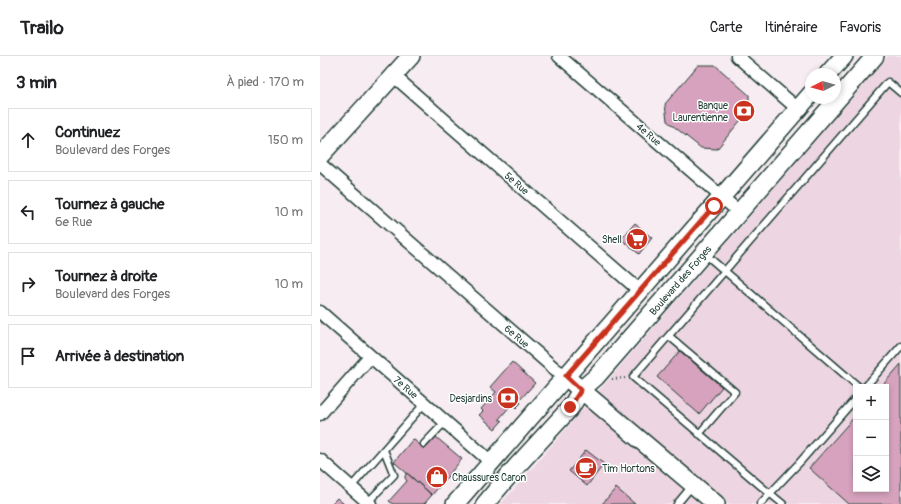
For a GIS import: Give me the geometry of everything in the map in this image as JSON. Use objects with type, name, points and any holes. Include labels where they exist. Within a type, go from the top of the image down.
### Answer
[{"type":"main road","points":[[320,156],[412,56]]},
{"type":"main road","points":[[833,68],[844,56]]},
{"type":"main road","name":"Boulevard des Forges","points":[[485,504],[570,407],[581,390],[596,377],[875,56]]},
{"type":"main road","points":[[455,504],[805,101]]},
{"type":"main road","name":"6e Rue","points":[[566,376],[716,504]]},
{"type":"street","name":"4e Rue","points":[[559,56],[739,212]]},
{"type":"street","points":[[737,56],[798,109]]},
{"type":"street","name":"5e Rue","points":[[394,76],[640,291]]},
{"type":"street","name":"6e Rue","points":[[320,164],[566,376]]},
{"type":"street","name":"7e Rue","points":[[320,312],[491,462]]},
{"type":"street","points":[[320,414],[370,357]]},
{"type":"street","points":[[320,460],[369,503]]},
{"type":"lane","points":[[783,504],[633,377],[888,82],[901,93]]},
{"type":"lane","points":[[704,253],[856,384]]},
{"type":"lane","points":[[669,336],[734,392],[699,434]]},
{"type":"lane","points":[[869,384],[901,346]]},
{"type":"lane","points":[[760,504],[800,462],[853,401]]},
{"type":"lane","points":[[351,487],[424,404]]},
{"type":"lane","points":[[424,444],[445,422]]},
{"type":"lane","points":[[369,503],[394,475],[384,450]]},
{"type":"lane","points":[[677,504],[693,484]]},
{"type":"path","points":[[596,377],[611,379],[633,377]]},
{"type":"shaded area","points":[[888,56],[901,56],[901,504],[501,504]]},
{"type":"building","points":[[698,65],[715,65],[749,95],[749,110],[717,149],[701,148],[667,121],[665,104]]},
{"type":"building","name":"Shell","points":[[635,223],[652,238],[639,254],[621,239]]},
{"type":"building","points":[[680,351],[722,387],[699,414],[657,377]]},
{"type":"building","points":[[512,362],[535,383],[519,401],[521,403],[516,408],[512,404],[499,419],[502,421],[495,429],[479,415],[483,411],[481,409],[496,392],[490,387]]},
{"type":"building","points":[[901,364],[901,504],[849,504],[809,468],[853,418],[853,492],[889,492],[889,384],[884,384]]},
{"type":"building","points":[[436,437],[462,459],[432,495],[394,462],[413,439],[425,449]]},
{"type":"building","name":"Tim Hortons","points":[[586,450],[604,464],[587,486],[569,471]]},
{"type":"building","points":[[407,473],[432,495],[424,504],[393,504],[389,501],[407,481],[405,476]]},
{"type":"building","points":[[616,488],[635,504],[602,504]]},
{"type":"building","points":[[337,498],[344,504],[331,504]]},
{"type":"place","name":"Banque Laurentienne","points":[[744,111]]},
{"type":"place","name":"Shell","points":[[637,239]]},
{"type":"place","name":"Desjardins","points":[[508,398]]},
{"type":"place","name":"Tim Hortons","points":[[586,468]]},
{"type":"place","name":"Chaussures Caron","points":[[437,477]]},
{"type":"route","points":[[570,407],[581,390],[566,376],[714,206]]}]
